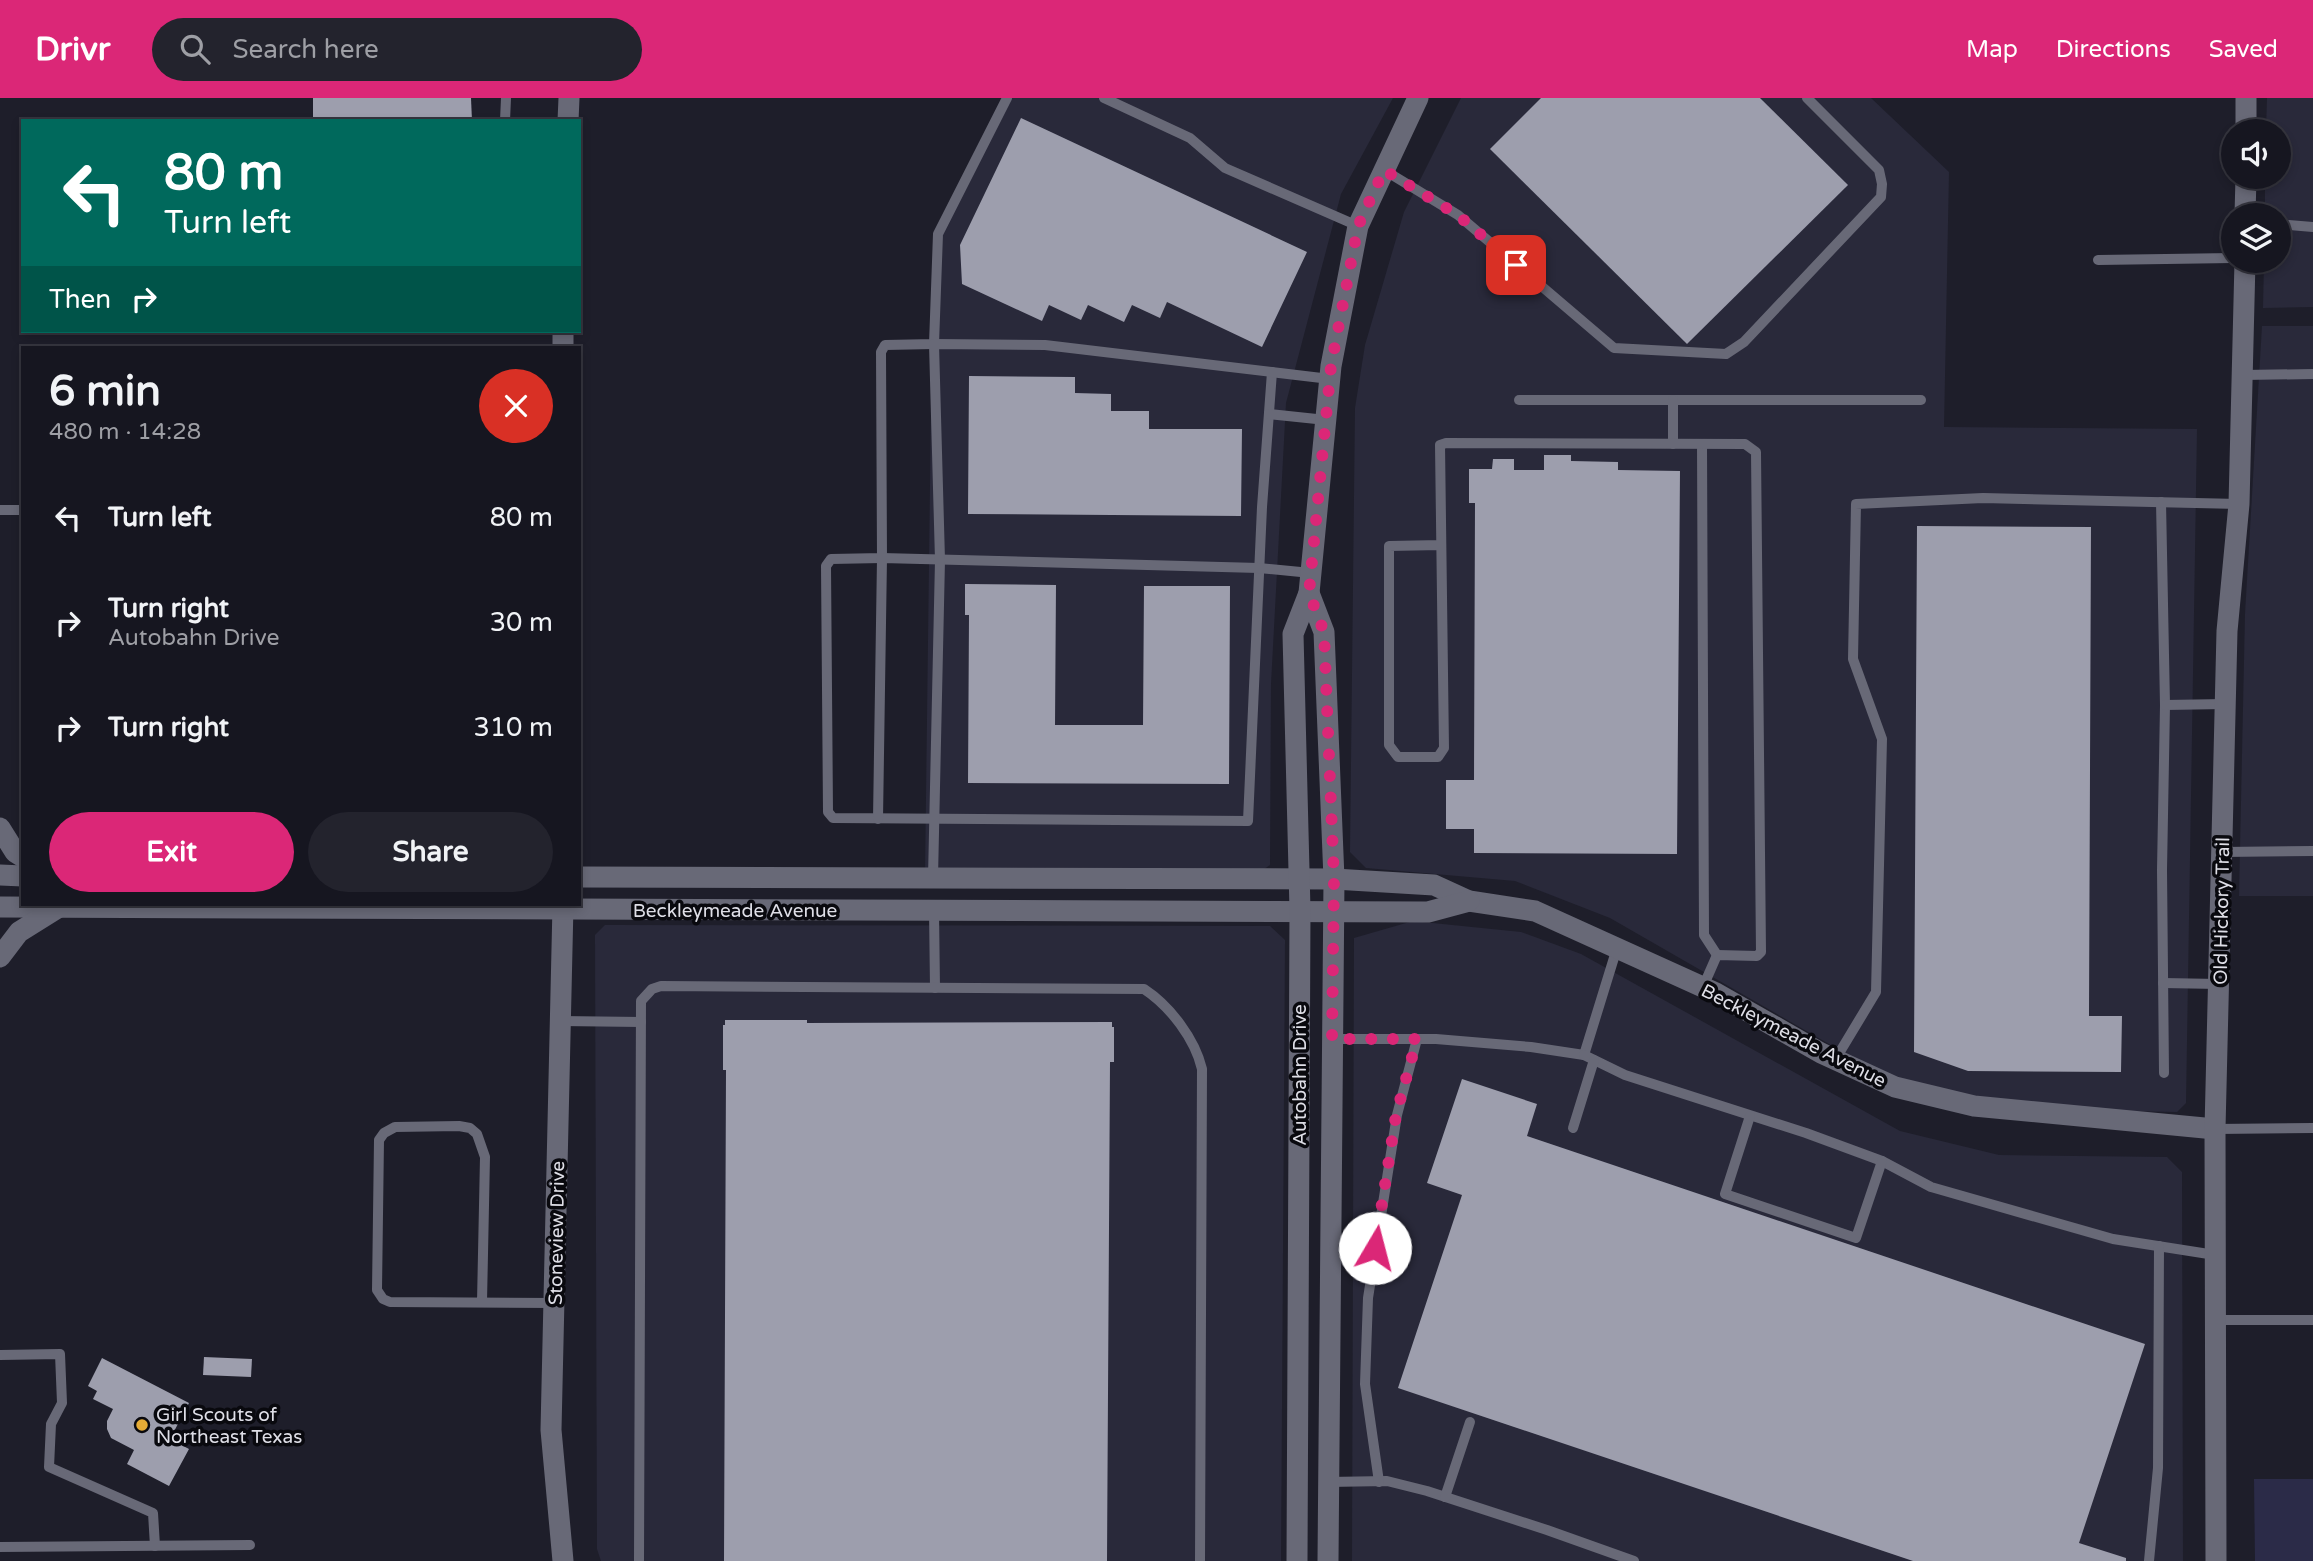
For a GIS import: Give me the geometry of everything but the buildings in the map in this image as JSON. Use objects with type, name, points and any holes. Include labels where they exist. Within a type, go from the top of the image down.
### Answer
[{"type":"street","points":[[568,119],[569,98]]},
{"type":"street","name":"Autobahn Drive","points":[[1297,1561],[1300,910],[1293,634],[1310,583],[1330,379],[1358,226],[1418,98]]},
{"type":"street","points":[[2246,98],[2246,119]]},
{"type":"street","name":"Old Hickory Trail","points":[[2216,1561],[2215,1129],[2227,631],[2239,504],[2245,273]]},
{"type":"street","name":"Autobahn Drive","points":[[1310,583],[1324,632],[1334,879],[1328,1561]]},
{"type":"street","points":[[0,828],[15,852],[21,856]]},
{"type":"street","points":[[0,875],[21,876]]},
{"type":"street","name":"Beckleymeade Avenue","points":[[581,877],[1334,879],[1434,885],[1469,901],[1535,911],[1703,987],[1835,1060],[1895,1087],[1974,1106],[2215,1129]]},
{"type":"street","points":[[933,877],[933,910]]},
{"type":"street","name":"Beckleymeade Avenue","points":[[0,907],[1427,912],[1469,901]]},
{"type":"street","points":[[0,957],[19,932],[59,907]]},
{"type":"street","name":"Stoneview Drive","points":[[563,907],[551,1430],[563,1561]]},
{"type":"lane","points":[[505,119],[506,98]]},
{"type":"lane","points":[[933,877],[940,560],[934,344],[938,234],[1007,98]]},
{"type":"lane","points":[[1104,98],[1190,138],[1225,168],[1358,226]]},
{"type":"lane","points":[[1384,170],[1458,215],[1614,348],[1726,354],[1744,342],[1881,197],[1879,170],[1807,98]]},
{"type":"lane","points":[[2291,225],[2313,227]]},
{"type":"lane","points":[[2098,261],[2221,258]]},
{"type":"lane","points":[[878,819],[882,558],[881,352],[886,345],[1045,345],[1330,379]]},
{"type":"lane","points":[[1272,372],[1259,568],[1248,821],[832,818],[828,811],[826,566],[831,559],[1259,568],[1310,583]]},
{"type":"lane","points":[[2244,375],[2313,374]]},
{"type":"lane","points":[[1519,400],[1921,400]]},
{"type":"lane","points":[[1673,400],[1673,444]]},
{"type":"lane","points":[[1269,414],[1326,420]]},
{"type":"lane","points":[[1702,444],[1704,935],[1717,955]]},
{"type":"lane","points":[[1441,545],[1389,546],[1389,745],[1398,757],[1438,757],[1444,748],[1440,445],[1745,444],[1756,452],[1760,952],[1756,956],[1717,955]]},
{"type":"lane","points":[[1835,1060],[1876,992],[1882,739],[1853,659],[1856,503],[1983,498],[2239,504]]},
{"type":"lane","points":[[2161,502],[2165,705],[2164,1073]]},
{"type":"lane","points":[[0,510],[21,510]]},
{"type":"lane","points":[[2165,705],[2225,704]]},
{"type":"lane","points":[[2222,852],[2313,851]]},
{"type":"lane","points":[[933,910],[934,988]]},
{"type":"lane","points":[[1573,1128],[1617,948]]},
{"type":"lane","points":[[1703,987],[1717,955]]},
{"type":"lane","points":[[2163,983],[2219,984]]},
{"type":"lane","points":[[639,1561],[641,1001],[652,989],[661,986],[1144,989],[1159,1000],[1177,1022],[1200,1060],[1202,1083],[1200,1561]]},
{"type":"lane","points":[[561,1021],[641,1022]]},
{"type":"lane","points":[[1332,1039],[1417,1039],[1531,1047],[1589,1058],[1625,1075],[1806,1133],[1882,1161],[1931,1187],[2113,1239],[2215,1255]]},
{"type":"lane","points":[[1379,1482],[1364,1384],[1368,1298],[1396,1115],[1417,1039]]},
{"type":"lane","points":[[1750,1116],[1725,1194],[1856,1238],[1882,1161]]},
{"type":"lane","points":[[482,1302],[485,1157],[477,1134],[470,1128],[459,1126],[395,1127],[389,1130],[379,1140],[377,1290],[383,1298],[390,1302],[554,1303]]},
{"type":"lane","points":[[2215,1129],[2313,1128]]},
{"type":"lane","points":[[2149,1561],[2158,1468],[2159,1247]]},
{"type":"lane","points":[[2215,1320],[2313,1320]]},
{"type":"lane","points":[[0,1355],[60,1354],[62,1403],[51,1424],[48,1467],[153,1513],[155,1546]]},
{"type":"lane","points":[[1445,1497],[1470,1422]]},
{"type":"lane","points":[[1328,1482],[1387,1481],[1547,1530],[1634,1561]]},
{"type":"lane","points":[[0,1547],[250,1545]]},
{"type":"shaded area","points":[[1006,98],[1393,98],[1341,194],[1286,403],[1271,684],[1270,865],[1253,877],[925,875],[933,252]]},
{"type":"shaded area","points":[[1461,98],[1871,98],[1949,172],[1944,427],[2197,429],[2186,1103],[2177,1112],[1975,1108],[1909,1090],[1610,918],[1515,881],[1366,868],[1350,852],[1355,408],[1365,345],[1404,212]]},
{"type":"shaded area","points":[[2267,98],[2313,98],[2313,307],[2263,308],[2264,273],[2291,273],[2291,203],[2265,203],[2265,189],[2291,189],[2291,119],[2266,119]]},
{"type":"shaded area","points":[[2262,326],[2313,326],[2313,896],[2239,896],[2245,614]]},
{"type":"shaded area","points":[[1413,921],[1521,932],[1581,954],[1900,1131],[1999,1155],[2167,1157],[2182,1172],[2183,1561],[1352,1561],[1354,938]]},
{"type":"shaded area","points":[[605,925],[1270,926],[1285,940],[1281,1561],[601,1561],[597,1549],[595,935]]},
{"type":"shaded area","points":[[2254,1479],[2313,1479],[2313,1561],[2255,1561]]},
{"type":"place","name":"Girl Scouts of Northeast Texas","points":[[142,1425]]},
{"type":"route","points":[[1375,1248],[1396,1115],[1417,1039],[1332,1039],[1334,879],[1324,632],[1309,593],[1331,366],[1358,226],[1384,170],[1458,215],[1516,265]]}]
